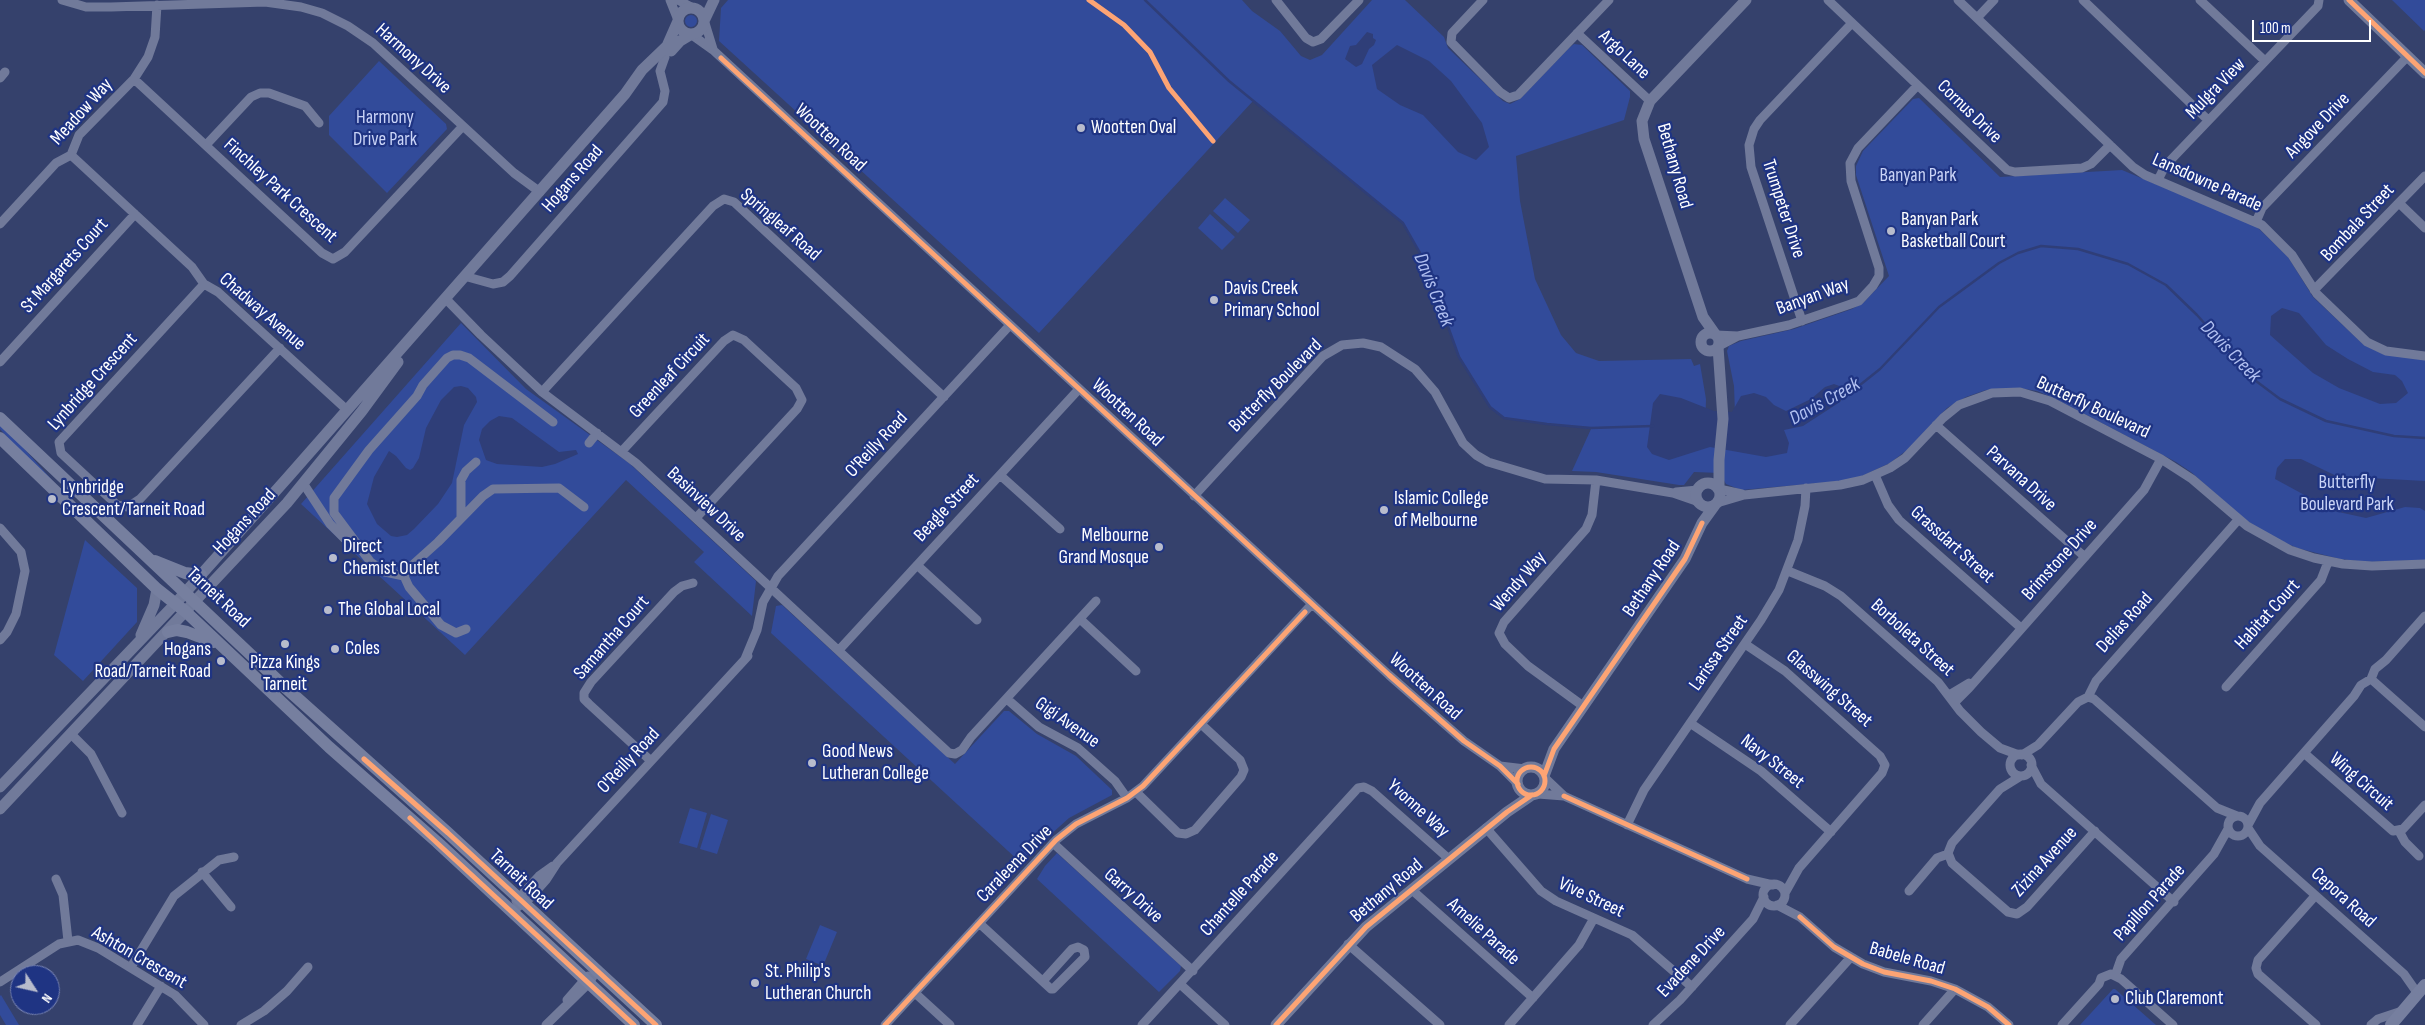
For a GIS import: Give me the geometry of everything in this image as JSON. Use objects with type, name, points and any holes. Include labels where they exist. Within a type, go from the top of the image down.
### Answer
[{"type":"main road","name":"Tarneit Road","points":[[0,418],[286,688],[521,900],[656,1025]]},
{"type":"main road","name":"Tarneit Road","points":[[0,438],[157,589],[186,612],[217,644],[512,911],[634,1025]]},
{"type":"main road","points":[[151,559],[185,573],[201,575]]},
{"type":"main road","points":[[168,632],[177,630],[187,632],[217,644]]},
{"type":"main road","points":[[2391,1025],[2422,988]]},
{"type":"street","name":"Harmony Drive","points":[[62,0],[86,7],[157,5],[173,2],[290,2],[322,13],[356,31],[381,50],[537,194]]},
{"type":"street","points":[[670,0],[680,29],[691,35],[700,31],[714,0]]},
{"type":"street","points":[[678,0],[701,12],[713,50]]},
{"type":"street","points":[[678,20],[682,12],[706,0]]},
{"type":"street","points":[[1276,0],[1306,38],[1316,42],[1322,39],[1359,0]]},
{"type":"street","points":[[1483,0],[1452,33],[1450,42],[1505,97],[1518,95],[1608,0]]},
{"type":"street","name":"Bethany Road","points":[[1544,777],[1554,748],[1685,559],[1702,523],[1720,496],[1719,460],[1723,419],[1723,392],[1718,369],[1717,340],[1704,317],[1644,139],[1642,121],[1650,101],[1746,0]]},
{"type":"street","name":"Cornus Drive","points":[[1828,0],[1998,164],[2010,171],[2082,168],[2091,164],[2110,145]]},
{"type":"street","name":"Lansdowne Parade","points":[[1958,0],[2133,167],[2158,180],[2256,222],[2271,232],[2292,255],[2314,290],[2370,344],[2386,351],[2425,356]]},
{"type":"street","points":[[1977,18],[1994,0]]},
{"type":"street","points":[[2083,0],[2208,120]]},
{"type":"street","points":[[2200,0],[2264,62]]},
{"type":"street","name":"Mulgra View","points":[[2158,180],[2164,166],[2318,6],[2320,0]]},
{"type":"street","points":[[2349,0],[2425,72]]},
{"type":"street","name":"Meadow Way","points":[[0,224],[56,163],[71,155],[79,135],[134,79],[148,58],[155,37],[157,5]]},
{"type":"street","name":"Hogans Road","points":[[625,94],[642,70],[670,43],[678,20]]},
{"type":"street","name":"Trumpeter Drive","points":[[1802,321],[1751,167],[1749,145],[1754,129],[1760,120],[1852,23]]},
{"type":"street","name":"Argo Lane","points":[[1577,33],[1650,101]]},
{"type":"street","name":"Hogans Road","points":[[0,810],[287,503],[346,430],[445,298],[625,94],[665,57],[680,40],[691,35]]},
{"type":"street","name":"Wootten Road","points":[[691,35],[713,50],[1079,390],[1440,721],[1474,749],[1500,766],[1518,786]]},
{"type":"street","name":"Angove Drive","points":[[2256,222],[2262,208],[2408,56]]},
{"type":"street","name":"Hogans Road","points":[[464,276],[493,284],[503,282],[510,276],[663,102],[665,91],[660,71],[665,57]]},
{"type":"street","name":"Finchley Park Crescent","points":[[134,79],[322,253],[336,259],[345,252],[462,126]]},
{"type":"street","name":"Banyan Way","points":[[1717,340],[1802,321],[1854,303],[1877,280],[1879,264],[1850,176],[1850,163],[1858,148],[1917,86]]},
{"type":"street","points":[[206,145],[251,97],[260,93],[269,93],[305,106],[319,123]]},
{"type":"street","name":"Chadway Avenue","points":[[71,155],[192,267],[204,284],[218,292],[347,410]]},
{"type":"street","name":"Bombala Street","points":[[2314,290],[2425,176]]},
{"type":"street","name":"Springleaf Road","points":[[542,392],[713,206],[724,199],[734,202],[944,396]]},
{"type":"street","points":[[2399,203],[2425,228]]},
{"type":"street","name":"St Margarets Court","points":[[0,362],[135,214]]},
{"type":"street","name":"Lynbridge Crescent","points":[[204,284],[59,442],[58,446],[61,453],[117,505],[128,507],[140,499],[280,348]]},
{"type":"street","name":"Basinview Drive","points":[[445,298],[481,335],[542,392],[622,451],[940,743],[954,748],[971,737],[1096,601]]},
{"type":"street","name":"Hogans Road","points":[[0,787],[175,604],[437,308]]},
{"type":"street","name":"Bethany Road","points":[[1702,338],[1704,317]]},
{"type":"street","name":"O'Reilly Road","points":[[512,911],[539,876],[558,863],[755,648],[762,634],[771,588],[783,570],[1010,325]]},
{"type":"street","points":[[1706,334],[1717,340],[1712,351],[1706,350],[1701,344],[1702,338],[1706,334]]},
{"type":"street","name":"Greenleaf Circuit","points":[[622,451],[724,341],[733,336],[744,340],[796,388],[802,400],[797,409],[696,518]]},
{"type":"street","name":"Butterfly Boulevard","points":[[1194,496],[1319,360],[1335,348],[1356,343],[1381,348],[1415,370],[1435,392],[1463,443],[1481,459],[1544,479],[1596,480],[1673,493],[1700,503]]},
{"type":"street","name":"Bethany Road","points":[[1706,350],[1718,369]]},
{"type":"street","points":[[372,564],[334,513],[334,498],[369,450],[417,396],[423,385],[446,358],[460,354],[469,358],[553,422]]},
{"type":"street","name":"Beagle Street","points":[[839,650],[1079,390]]},
{"type":"street","name":"Butterfly Boulevard","points":[[1716,504],[1744,495],[1840,485],[1863,480],[1890,468],[1905,458],[1936,425],[1959,405],[1974,398],[2001,392],[2027,393],[2062,407],[2162,459],[2192,479],[2238,520],[2273,542],[2328,562],[2372,566],[2425,564]]},
{"type":"street","points":[[346,430],[347,410]]},
{"type":"street","name":"Parvana Drive","points":[[1936,425],[2085,556]]},
{"type":"street","points":[[589,443],[597,433]]},
{"type":"street","name":"Brimstone Drive","points":[[1951,699],[1978,677],[2144,490],[2162,459]]},
{"type":"street","name":"Bethany Road","points":[[1702,523],[1700,503],[1696,494],[1719,460]]},
{"type":"street","points":[[461,518],[461,480],[466,471],[476,462]]},
{"type":"street","points":[[1000,475],[1060,529]]},
{"type":"street","name":"Grassdart Street","points":[[1875,475],[1888,506],[1898,520],[2021,628]]},
{"type":"street","name":"Wendy Way","points":[[1583,706],[1528,666],[1502,641],[1499,633],[1504,622],[1586,529],[1592,515],[1596,480]]},
{"type":"street","points":[[303,483],[330,524],[372,564],[385,572],[404,576]]},
{"type":"street","points":[[1701,486],[1712,483],[1719,489]]},
{"type":"street","name":"Butterfly Boulevard","points":[[1673,493],[1701,486]]},
{"type":"street","points":[[404,576],[408,569],[488,492],[501,488],[559,488],[584,507]]},
{"type":"street","name":"Larissa Street","points":[[1627,825],[1640,796],[1772,603],[1788,571],[1801,530],[1806,488]]},
{"type":"street","name":"Butterfly Boulevard","points":[[1719,489],[1744,495]]},
{"type":"street","points":[[230,542],[249,528],[274,501],[282,500],[287,503]]},
{"type":"street","points":[[1700,503],[1708,507],[1716,504]]},
{"type":"street","name":"Delias Road","points":[[2021,755],[2038,745],[2078,702],[2088,697],[2096,681],[2238,520]]},
{"type":"street","points":[[0,528],[21,552],[25,571],[16,614],[7,632],[0,640]]},
{"type":"street","name":"Habitat Court","points":[[2226,686],[2320,580],[2328,562]]},
{"type":"street","points":[[917,565],[977,620]]},
{"type":"street","name":"Borboleta Street","points":[[1788,571],[1835,592],[1938,682],[1976,727],[2000,748],[2010,765]]},
{"type":"street","points":[[404,576],[414,595],[446,630],[456,633],[466,629]]},
{"type":"street","name":"Samantha Court","points":[[651,762],[584,699],[584,693],[591,682],[674,592],[682,586],[693,583]]},
{"type":"street","points":[[137,643],[154,605],[157,589]]},
{"type":"street","name":"Caraleena Drive","points":[[885,1025],[1053,844],[1076,824],[1136,792],[1312,604]]},
{"type":"street","points":[[2373,681],[2376,669],[2425,616]]},
{"type":"street","points":[[1080,619],[1136,670]]},
{"type":"street","name":"Glasswing Street","points":[[1745,644],[1792,677],[1880,756],[1885,765],[1882,773],[1831,832]]},
{"type":"street","points":[[2088,697],[2094,699],[2217,808],[2232,835],[2238,836],[2245,833],[2260,803],[2362,685],[2373,681]]},
{"type":"street","points":[[2373,681],[2425,727]]},
{"type":"street","name":"Gigi Avenue","points":[[1007,699],[1039,727],[1078,748],[1115,781],[1127,798]]},
{"type":"street","name":"Navy Street","points":[[1690,723],[1761,771],[1831,832]]},
{"type":"street","points":[[1136,792],[1178,832],[1186,834],[1195,830],[1243,776],[1244,770],[1240,760],[1201,724]]},
{"type":"street","points":[[71,734],[90,754],[122,814]]},
{"type":"street","name":"Delias Road","points":[[2031,765],[2038,745]]},
{"type":"street","name":"Bethany Road","points":[[1527,768],[1554,748]]},
{"type":"street","name":"Borboleta Street","points":[[2000,748],[2021,755]]},
{"type":"street","name":"Wing Circuit","points":[[2304,753],[2393,831],[2399,831],[2425,806]]},
{"type":"street","points":[[2000,789],[2012,759],[2021,755],[2029,759],[2041,784]]},
{"type":"street","points":[[2010,765],[2015,774],[2041,784],[2174,902]]},
{"type":"street","points":[[1909,891],[1937,858],[1949,857],[1952,843],[2000,789],[2029,772],[2031,765]]},
{"type":"street","name":"Wootten Road","points":[[1500,766],[1527,768]]},
{"type":"street","points":[[1564,796],[1524,793],[1518,786],[1519,775],[1527,768],[1538,770],[1564,796],[1747,879],[1781,887],[1785,894]]},
{"type":"street","points":[[1535,794],[1544,787],[1544,777]]},
{"type":"street","name":"Bethany Road","points":[[1506,812],[1518,786]]},
{"type":"street","name":"Yvonne Way","points":[[1364,787],[1372,791],[1449,859]]},
{"type":"street","name":"Chantelle Parade","points":[[1142,1025],[1193,971],[1353,792],[1364,787]]},
{"type":"street","name":"Bethany Road","points":[[1276,1025],[1348,944],[1486,828],[1506,812],[1535,794]]},
{"type":"street","points":[[2228,828],[2230,819],[2260,803]]},
{"type":"street","points":[[2217,808],[2245,819],[2248,826]]},
{"type":"street","name":"Cepora Road","points":[[2248,826],[2260,846],[2422,988]]},
{"type":"street","name":"Vive Street","points":[[1486,828],[1541,891],[1636,938],[1692,987]]},
{"type":"street","name":"Papillon Parade","points":[[2115,976],[2121,958],[2174,902],[2214,854],[2228,828]]},
{"type":"street","name":"Zizina Avenue","points":[[1949,857],[2006,910],[2017,914],[2027,907],[2095,831]]},
{"type":"street","name":"Wing Circuit","points":[[2399,831],[2405,842],[2419,856]]},
{"type":"street","points":[[1747,879],[1764,896],[1767,903],[1775,906],[1783,901],[1799,868],[1831,832]]},
{"type":"street","name":"Cepora Road","points":[[2238,836],[2260,846]]},
{"type":"street","name":"Papillon Parade","points":[[2214,854],[2238,836]]},
{"type":"street","name":"Garry Drive","points":[[1053,844],[1193,971]]},
{"type":"street","points":[[131,967],[174,896],[219,860],[234,857]]},
{"type":"street","points":[[1764,896],[1766,888],[1799,868]]},
{"type":"street","points":[[202,872],[231,907]]},
{"type":"street","points":[[56,879],[63,895],[68,941]]},
{"type":"street","name":"Amelie Parade","points":[[1412,890],[1533,998]]},
{"type":"street","name":"Babele Road","points":[[1785,894],[1800,917],[1834,947],[1850,957],[1884,972],[1931,981],[1955,988],[1988,1007],[2009,1025]]},
{"type":"street","name":"Evadene Drive","points":[[1653,1025],[1692,987],[1753,919],[1764,896]]},
{"type":"street","points":[[2315,896],[2258,960],[2256,968],[2258,974],[2316,1025]]},
{"type":"street","name":"Babele Road","points":[[1775,906],[1800,917]]},
{"type":"street","name":"Evadene Drive","points":[[1753,919],[1775,906]]},
{"type":"street","points":[[1508,1025],[1579,946],[1594,918]]},
{"type":"street","points":[[979,923],[1051,989],[1057,987],[1085,957],[1084,950],[1078,947],[1072,949],[1043,981]]},
{"type":"street","name":"Ashton Crescent","points":[[2,978],[59,944],[68,941],[87,942],[161,986],[189,1008],[204,1025]]},
{"type":"street","points":[[1348,944],[1440,1025]]},
{"type":"street","points":[[1790,1025],[1850,957]]},
{"type":"street","points":[[241,1025],[264,1011],[287,991],[308,967]]},
{"type":"street","points":[[549,1022],[597,970]]},
{"type":"street","points":[[2062,1025],[2099,984],[2115,976],[2173,1025]]},
{"type":"street","points":[[1180,984],[1225,1025]]},
{"type":"street","points":[[137,1025],[161,986]]},
{"type":"street","points":[[1923,1025],[1955,988]]},
{"type":"street","points":[[915,993],[950,1025]]},
{"type":"street","points":[[2371,1025],[2378,1019],[2404,1010]]},
{"type":"green space","points":[[728,0],[1242,0],[1252,11],[1280,31],[1301,56],[1310,60],[1322,55],[1372,0],[1405,0],[1444,37],[1448,48],[1503,101],[1510,104],[1520,99],[1569,48],[1574,44],[1582,45],[1630,91],[1630,97],[1624,120],[1516,156],[1520,201],[1535,279],[1561,335],[1576,353],[1599,361],[1691,359],[1694,366],[1700,364],[1706,399],[1705,430],[1735,413],[1734,386],[1727,351],[1729,346],[1741,341],[1794,329],[1852,309],[1863,303],[1889,276],[1856,175],[1856,166],[1863,151],[1913,99],[1919,98],[2000,177],[2122,170],[2256,226],[2288,257],[2313,297],[2364,345],[2383,354],[2425,360],[2425,560],[2367,562],[2340,559],[2297,548],[2271,536],[2244,519],[2191,472],[2176,462],[2054,398],[2037,391],[2019,388],[1986,390],[1966,397],[1947,408],[1907,450],[1890,463],[1862,476],[1843,481],[1741,490],[1726,484],[1720,473],[1694,472],[1684,485],[1679,485],[1596,472],[1572,471],[1591,429],[1504,418],[1490,407],[1459,357],[1424,260],[1403,223],[1253,101],[1039,333],[719,41],[721,8]]},
{"type":"green space","points":[[2392,0],[2425,0],[2425,30],[2424,31]]},
{"type":"green space","points":[[689,15],[693,15],[697,21],[693,27],[689,27],[685,23],[685,19]]},
{"type":"green space","name":"Harmony Drive Park","points":[[379,61],[446,124],[447,129],[387,193],[329,135],[329,116]]},
{"type":"green space","points":[[1225,198],[1250,220],[1238,233],[1213,211]]},
{"type":"green space","points":[[1210,214],[1235,237],[1222,250],[1198,228]]},
{"type":"green space","points":[[461,323],[526,389],[629,463],[756,581],[752,616],[694,562],[704,552],[626,480],[465,655],[301,504]]},
{"type":"green space","points":[[0,424],[52,480],[37,470],[0,429]]},
{"type":"green space","points":[[85,540],[137,588],[137,622],[83,681],[54,655]]},
{"type":"green space","points":[[782,605],[955,764],[1004,711],[1009,711],[1037,734],[1076,756],[1112,790],[1112,795],[1069,818],[1020,862],[771,633],[776,606]]},
{"type":"green space","points":[[690,808],[707,813],[697,848],[679,843]]},
{"type":"green space","points":[[711,814],[728,820],[717,854],[700,849]]},
{"type":"green space","points":[[1057,853],[1181,966],[1180,971],[1159,992],[1037,879],[1045,866]]},
{"type":"green space","points":[[820,925],[837,932],[823,966],[806,959]]},
{"type":"green space","name":"Club Claremont","points":[[2115,989],[2156,1025],[2080,1025]]},
{"type":"green space","points":[[1,995],[10,1010],[10,1015],[13,1015],[19,1025],[6,1025],[0,1015]]},
{"type":"water","points":[[1367,32],[1373,34],[1373,38],[1376,40],[1369,49],[1362,64],[1356,67],[1345,59],[1350,46],[1356,45]]},
{"type":"water","points":[[1397,45],[1429,61],[1451,81],[1482,123],[1489,147],[1476,160],[1458,152],[1423,115],[1400,105],[1377,89],[1372,65]]},
{"type":"water","points":[[2282,308],[2299,313],[2326,345],[2348,359],[2373,372],[2395,375],[2402,381],[2408,393],[2396,403],[2380,404],[2339,388],[2313,373],[2270,335],[2271,316]]},
{"type":"water","points":[[1834,384],[1842,387],[1845,394],[1840,402],[1803,426],[1784,430],[1789,443],[1787,453],[1766,457],[1710,447],[1669,460],[1652,454],[1647,447],[1653,403],[1660,394],[1681,398],[1714,411],[1732,412],[1741,396],[1754,393],[1766,397],[1774,405],[1786,411],[1811,399],[1825,387]]},
{"type":"water","points":[[454,387],[468,388],[476,397],[477,402],[464,425],[452,483],[438,504],[414,529],[407,535],[391,536],[377,524],[367,504],[374,477],[389,451],[406,468],[410,470],[413,468],[419,458],[426,428],[441,400]]},
{"type":"water","points":[[499,416],[512,418],[559,452],[576,450],[578,454],[555,464],[542,467],[497,464],[486,460],[479,440],[482,429]]},
{"type":"water","points":[[2285,459],[2301,459],[2347,481],[2370,478],[2425,481],[2425,511],[2420,508],[2405,507],[2366,518],[2334,511],[2275,479],[2277,468]]},
{"type":"waterway","name":"Davis Creek","points":[[1145,0],[1229,81],[1403,223],[1424,260],[1459,357],[1490,407],[1504,418],[1547,424],[1591,428],[1653,426]]},
{"type":"waterway","name":"Davis Creek","points":[[1842,396],[1880,369],[1939,307],[1999,263],[2018,253],[2041,246],[2078,249],[2128,264],[2166,285],[2197,315],[2256,381],[2280,399],[2326,421],[2394,436],[2425,438]]},
{"type":"cycle path","points":[[1089,0],[1124,25],[1150,52],[1169,88],[1213,141]]},
{"type":"cycle path","points":[[2349,0],[2425,73]]},
{"type":"cycle path","points":[[721,58],[1389,675],[1464,741],[1500,766],[1518,784]]},
{"type":"cycle path","points":[[1544,776],[1554,749],[1685,559],[1702,523]]},
{"type":"cycle path","points":[[885,1025],[1056,840],[1076,824],[1127,798],[1143,786],[1305,612]]},
{"type":"cycle path","points":[[364,759],[448,833],[656,1025]]},
{"type":"cycle path","points":[[1531,767],[1541,771],[1545,781],[1541,791],[1531,795],[1521,791],[1517,781],[1521,771],[1531,767]]},
{"type":"cycle path","points":[[1276,1025],[1366,927],[1507,812],[1532,795]]},
{"type":"cycle path","points":[[1564,796],[1747,879]]},
{"type":"cycle path","points":[[410,818],[634,1025]]},
{"type":"cycle path","points":[[1800,917],[1834,947],[1863,964],[1884,972],[1931,981],[1955,989],[1988,1007],[2009,1025]]},
{"type":"place","name":"Wootten Oval","points":[[1081,128]]},
{"type":"place","name":"Banyan Park Basketball Court","points":[[1891,231]]},
{"type":"place","name":"Davis Creek Primary School","points":[[1214,300]]},
{"type":"place","name":"Lynbridge Crescent/Tarneit Road","points":[[52,499]]},
{"type":"place","name":"Islamic College of Melbourne","points":[[1384,510]]},
{"type":"place","name":"Melbourne Grand Mosque","points":[[1159,547]]},
{"type":"place","name":"Direct Chemist Outlet","points":[[333,558]]},
{"type":"place","name":"The Global Local","points":[[328,610]]},
{"type":"place","name":"Pizza Kings Tarneit","points":[[285,644]]},
{"type":"place","name":"Coles","points":[[335,649]]},
{"type":"place","name":"Hogans Road/Tarneit Road","points":[[221,661]]},
{"type":"place","name":"Good News Lutheran College","points":[[812,763]]},
{"type":"place","name":"St. Philip's Lutheran Church","points":[[755,983]]},
{"type":"place","name":"Club Claremont","points":[[2115,999]]},
{"type":"park label","name":"Banyan Park","points":[[1918,176]]},
{"type":"park label","name":"Butterfly Boulevard Park","points":[[2347,494]]}]
